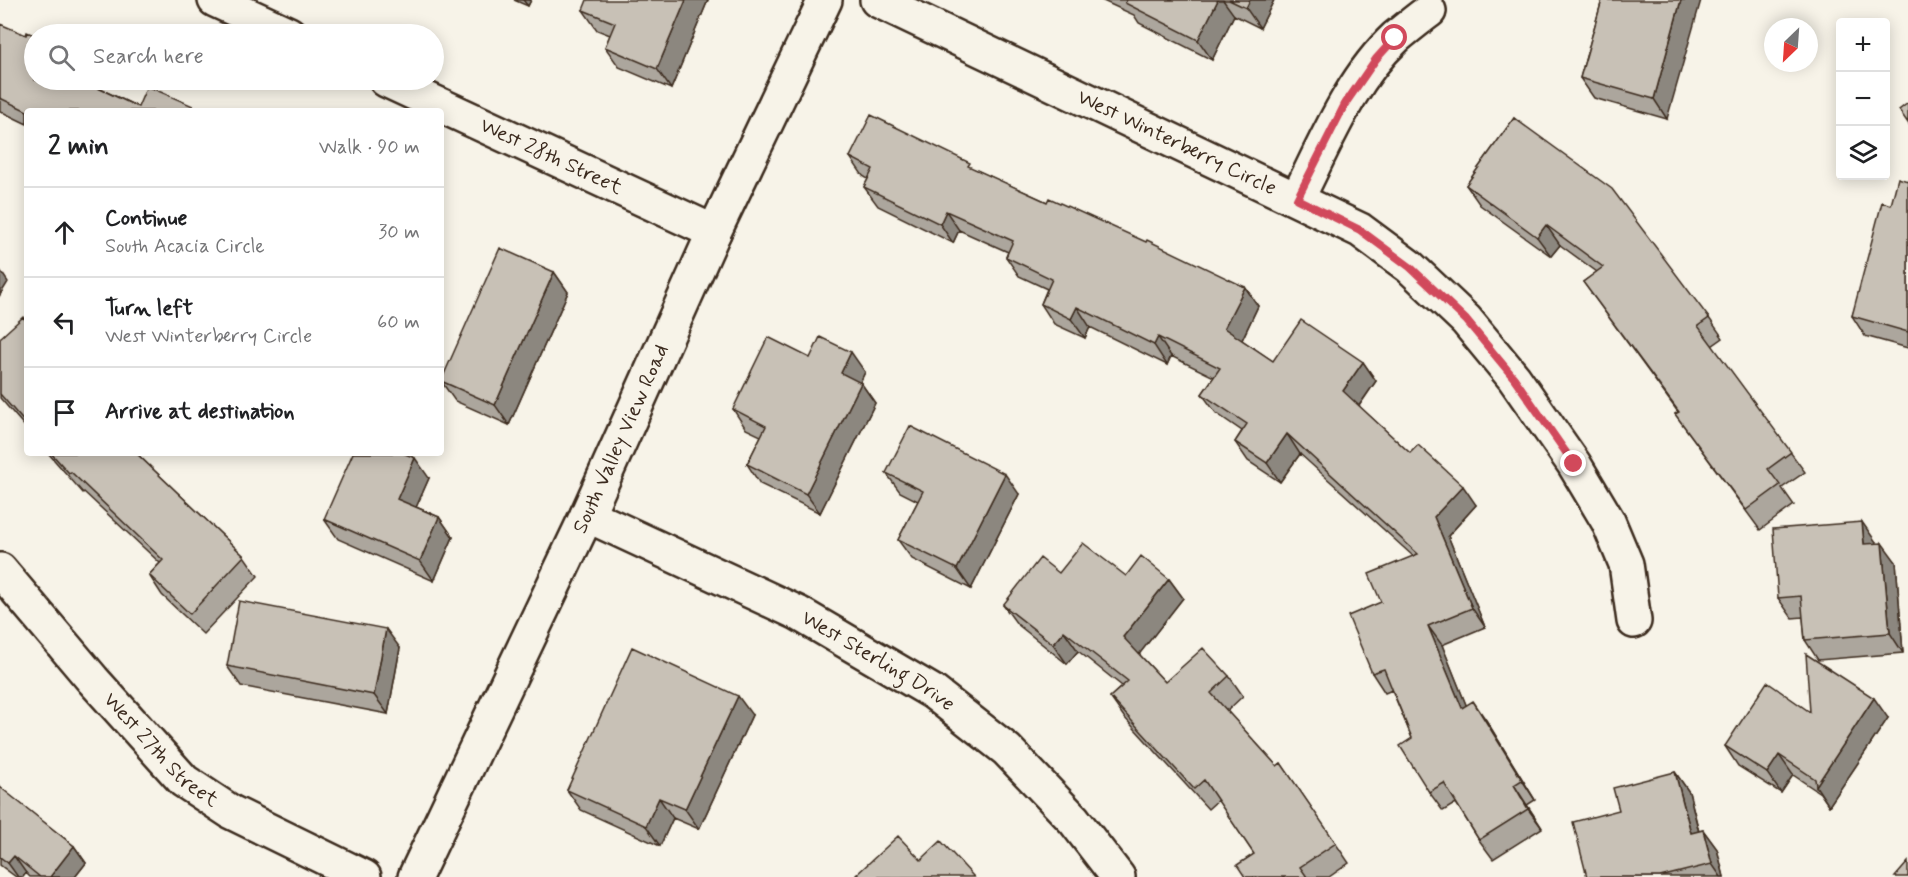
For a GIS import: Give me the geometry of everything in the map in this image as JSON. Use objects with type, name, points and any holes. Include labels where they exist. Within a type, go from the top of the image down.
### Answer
[{"type":"street","points":[[215,0],[267,24]]},
{"type":"street","name":"South Valley View Road","points":[[415,877],[587,515],[714,232],[825,0]]},
{"type":"street","name":"West Winterberry Circle","points":[[877,0],[1360,230],[1410,267],[1466,320],[1514,378],[1574,464],[1608,521],[1626,564],[1634,621]]},
{"type":"street","points":[[1297,199],[1351,95],[1376,59],[1395,38],[1429,10]]},
{"type":"street","name":"West 28th Street","points":[[408,90],[714,232]]},
{"type":"street","name":"West Sterling Drive","points":[[587,515],[798,614],[933,692],[1007,750],[1074,820],[1118,877]]},
{"type":"street","name":"West 27th Street","points":[[0,570],[93,680],[184,781],[231,812],[364,877]]},
{"type":"building","points":[[587,0],[686,0],[657,69],[605,47],[615,23],[583,10]]},
{"type":"building","points":[[1127,0],[1218,0],[1198,40],[1125,3]]},
{"type":"building","points":[[1229,0],[1250,0],[1246,8]]},
{"type":"building","points":[[1602,0],[1681,0],[1654,99],[1580,78]]},
{"type":"building","points":[[0,24],[24,34],[24,90],[102,90],[138,107],[145,90],[156,90],[193,106],[192,108],[24,110],[0,98]]},
{"type":"building","points":[[1908,103],[1908,123],[1899,110]]},
{"type":"building","points":[[871,115],[970,163],[968,166],[1047,202],[1049,198],[1146,242],[1147,240],[1245,287],[1224,328],[1273,361],[1301,320],[1363,362],[1343,391],[1410,453],[1418,445],[1463,486],[1434,517],[1472,608],[1428,626],[1462,708],[1473,701],[1522,780],[1514,785],[1528,809],[1479,840],[1444,783],[1429,792],[1400,746],[1412,738],[1384,669],[1372,673],[1348,616],[1381,602],[1369,574],[1418,554],[1287,434],[1267,463],[1235,442],[1247,424],[1202,394],[1220,368],[1158,337],[1154,345],[1077,307],[1071,319],[1041,304],[1052,279],[1006,257],[1013,241],[946,211],[940,224],[864,187],[873,169],[850,157]]},
{"type":"building","points":[[1514,118],[1612,189],[1709,318],[1698,326],[1791,452],[1768,469],[1780,485],[1746,510],[1675,414],[1679,412],[1583,282],[1603,267],[1546,225],[1537,237],[1466,185]]},
{"type":"building","points":[[1898,178],[1908,181],[1908,332],[1852,316],[1882,202],[1891,205]]},
{"type":"building","points":[[500,248],[554,272],[495,405],[444,382],[444,374]]},
{"type":"building","points":[[23,317],[24,422],[0,394],[0,338]]},
{"type":"building","points":[[768,337],[810,358],[820,337],[851,352],[841,373],[861,383],[806,494],[747,464],[766,426],[733,409]]},
{"type":"building","points":[[910,426],[1005,474],[957,569],[898,540],[923,491],[886,473]]},
{"type":"building","points":[[54,456],[139,456],[244,556],[190,614],[149,575],[163,560],[71,472],[69,473]]},
{"type":"building","points":[[352,456],[410,456],[415,458],[397,499],[439,517],[420,561],[324,519]]},
{"type":"building","points":[[1862,522],[1864,544],[1882,543],[1890,633],[1805,640],[1801,596],[1778,598],[1773,529]]},
{"type":"building","points":[[1083,543],[1126,576],[1141,556],[1169,579],[1123,637],[1165,682],[1203,648],[1229,676],[1211,693],[1277,766],[1281,763],[1336,843],[1300,867],[1307,877],[1245,877],[1237,865],[1254,854],[1204,780],[1194,789],[1110,697],[1128,681],[1064,631],[1053,644],[1003,605],[1040,558],[1059,573]]},
{"type":"building","points":[[239,601],[386,629],[374,695],[227,666]]},
{"type":"building","points":[[632,647],[738,696],[685,809],[659,798],[646,826],[567,790]]},
{"type":"building","points":[[1806,654],[1874,698],[1816,786],[1815,779],[1779,755],[1767,773],[1725,746],[1767,682],[1810,712]]},
{"type":"building","points":[[1675,772],[1691,833],[1703,830],[1712,864],[1660,877],[1587,877],[1573,822],[1619,810],[1613,788]]},
{"type":"building","points":[[0,787],[74,846],[50,877],[40,877],[14,856],[8,863],[0,857]]},
{"type":"building","points":[[898,836],[921,860],[941,841],[974,877],[858,877],[856,875]]},
{"type":"building","points":[[1908,862],[1908,877],[1895,877]]},
{"type":"route","points":[[1395,38],[1376,59],[1345,104],[1297,199],[1360,230],[1410,267],[1466,320],[1514,378],[1574,464]]}]
